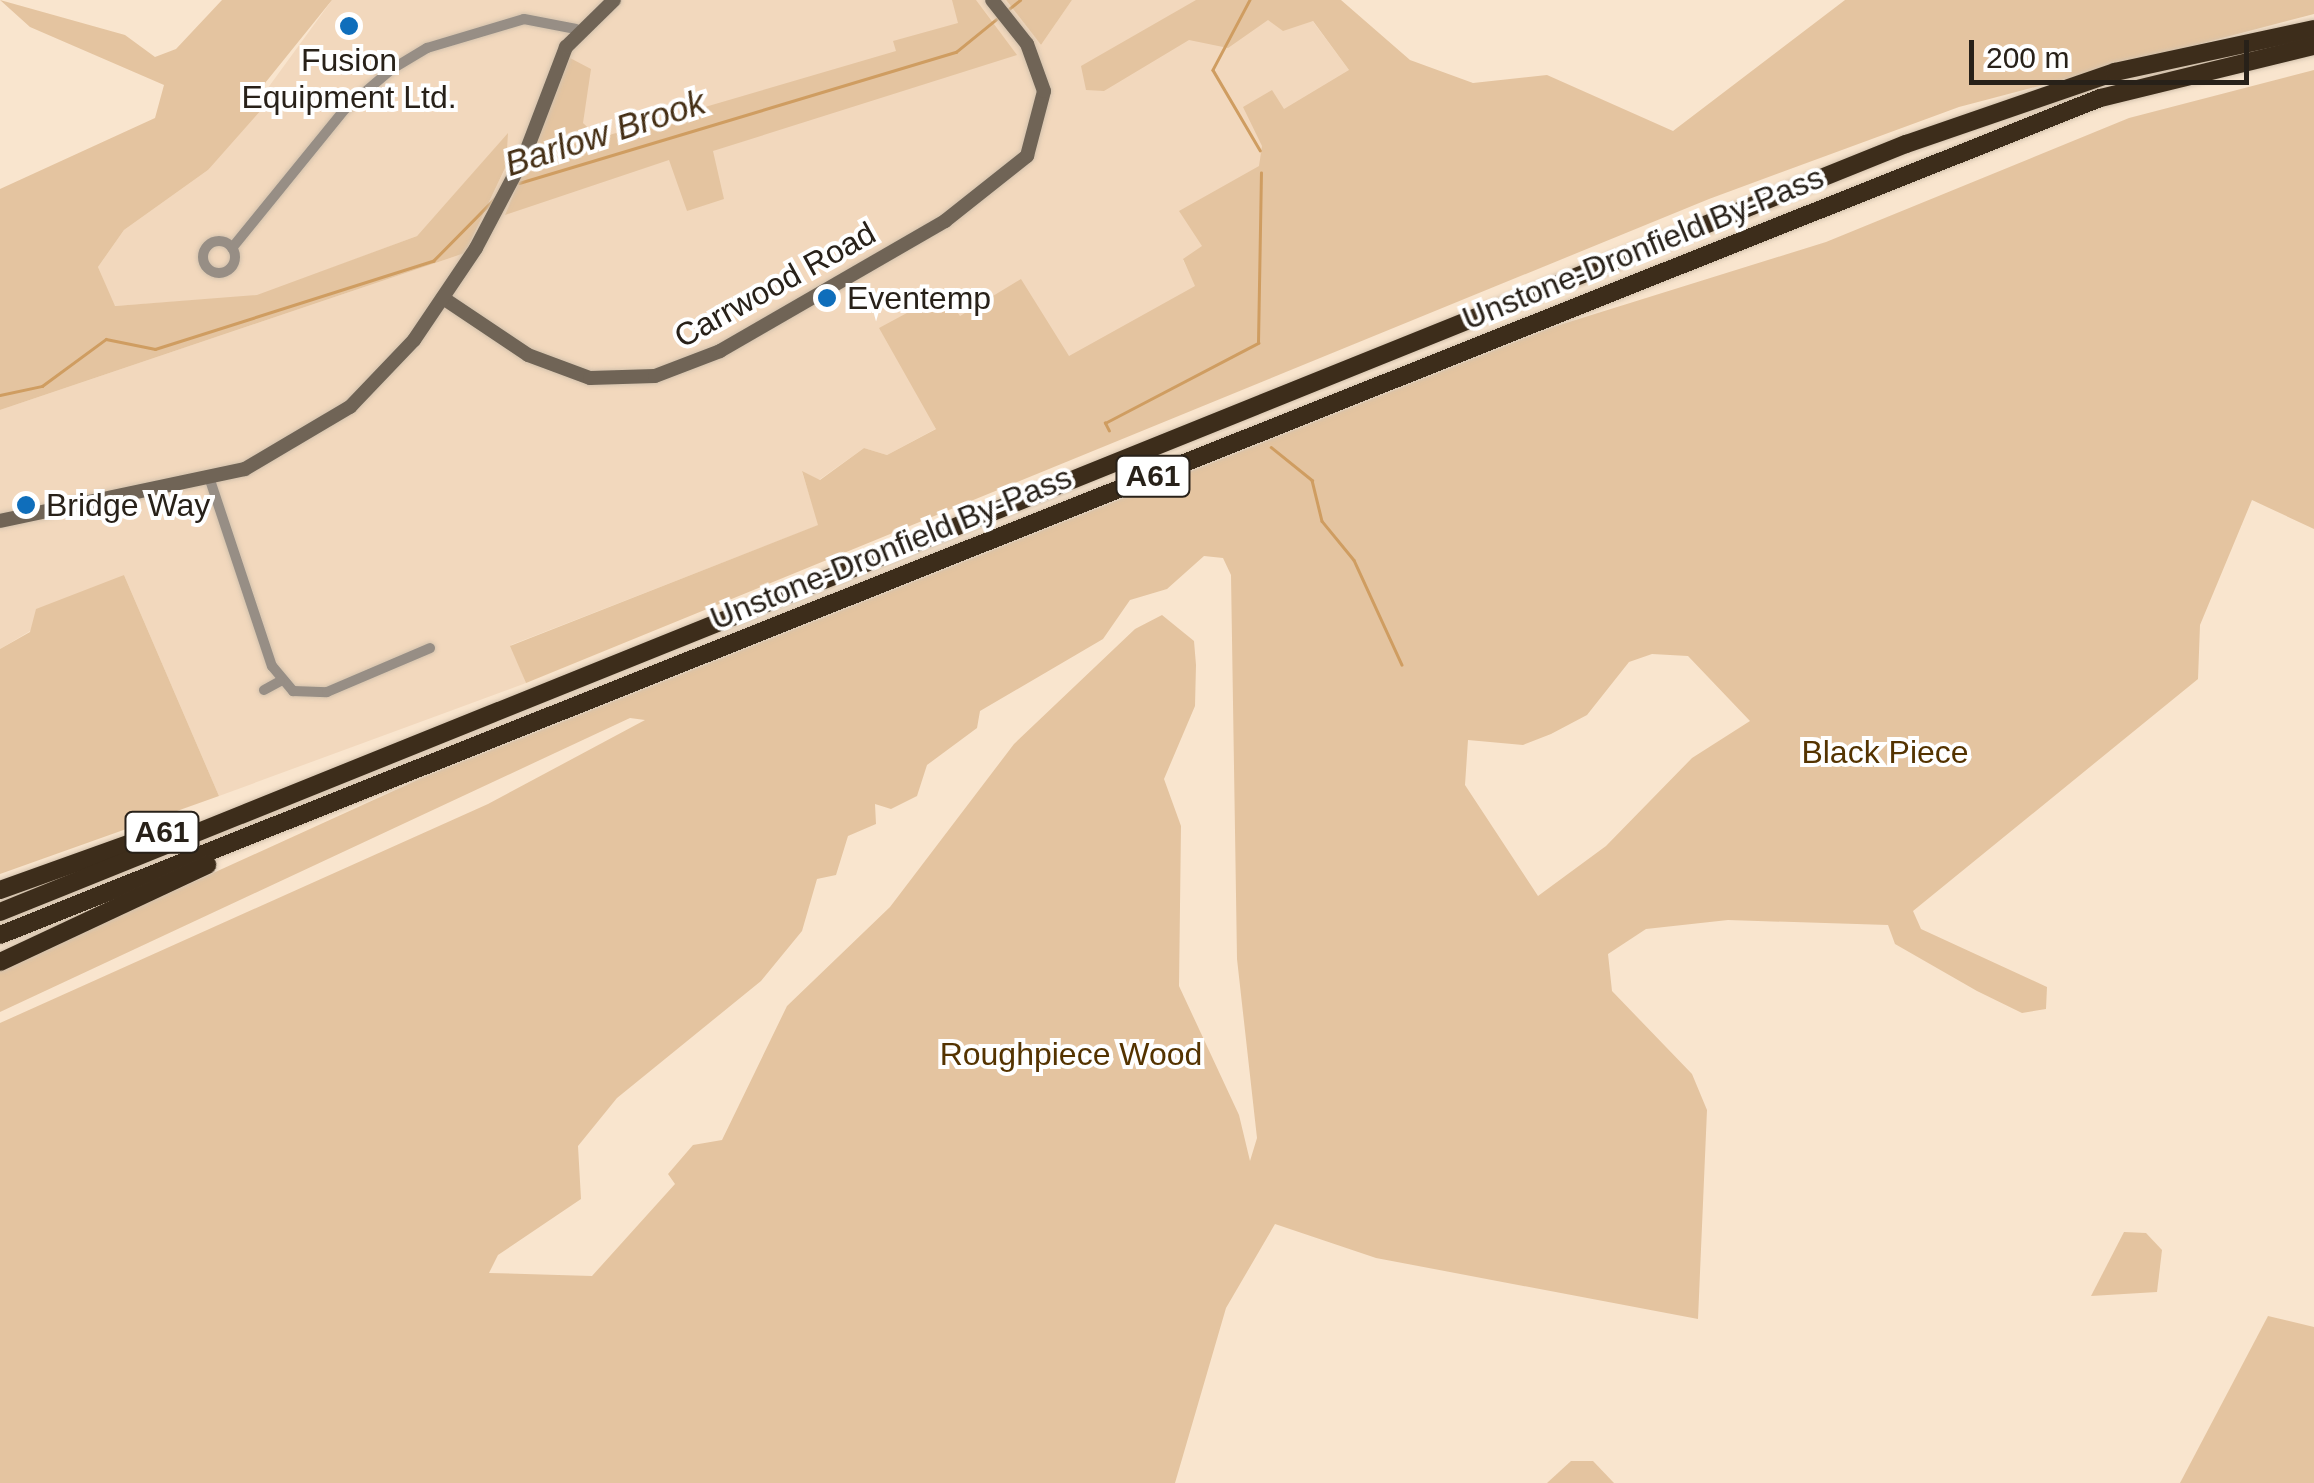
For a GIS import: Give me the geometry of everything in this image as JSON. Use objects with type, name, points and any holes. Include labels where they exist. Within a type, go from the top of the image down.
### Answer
[{"type":"highway","name":"Unstone-Dronfield By-Pass","points":[[0,912],[324,774],[1906,144],[2114,72],[2314,28]]},
{"type":"highway","name":"Unstone-Dronfield By-Pass","points":[[0,935],[2100,98],[2314,46]]},
{"type":"highway","name":"A61","points":[[0,890],[324,774]]},
{"type":"highway","name":"A61","points":[[0,962],[300,817]]},
{"type":"street","points":[[0,521],[210,480],[282,453],[350,407],[443,298],[516,172],[576,29],[614,0]]},
{"type":"street","name":"Carrwood Road","points":[[443,298],[555,369],[624,380],[698,362],[1010,176],[1044,115],[1036,61],[992,0]]},
{"type":"street","points":[[232,248],[386,73],[427,48],[524,19],[576,29]]},
{"type":"street","points":[[210,480],[280,681]]},
{"type":"street","points":[[264,690],[280,681],[327,692],[430,648]]},
{"type":"shaded area","points":[[332,0],[1006,0],[1041,45],[1072,0],[1297,0],[1378,109],[1247,257],[1183,260],[1196,286],[1069,357],[887,455],[864,448],[819,480],[802,472],[819,525],[511,645],[526,683],[219,796],[124,575],[0,649],[0,410],[465,253],[506,166],[507,135],[417,236],[257,296],[114,306],[98,267],[124,230],[208,170]]},
{"type":"green space","points":[[0,0],[125,35],[155,57],[176,49],[222,0],[332,0],[257,93],[262,109],[208,170],[124,230],[98,267],[115,306],[257,295],[417,236],[508,133],[506,166],[465,253],[0,410],[0,189],[155,118],[164,85],[30,27]]},
{"type":"green space","points":[[952,0],[976,0],[1017,55],[713,151],[724,199],[687,211],[669,160],[505,215],[570,58],[591,69],[583,123],[599,138],[896,51],[893,41],[958,23]]},
{"type":"green space","points":[[1006,0],[1072,0],[1041,45]]},
{"type":"green space","points":[[1196,0],[1341,0],[1410,60],[1473,83],[1547,75],[1673,131],[1845,0],[2314,0],[2314,14],[1959,107],[1709,199],[526,683],[510,646],[818,525],[802,471],[820,480],[864,448],[887,455],[936,429],[879,328],[944,293],[960,316],[1021,279],[1069,356],[1195,286],[1183,259],[1202,246],[1179,211],[1259,166],[1262,146],[1243,107],[1272,90],[1284,109],[1349,70],[1313,21],[1283,31],[1268,20],[1228,48],[1189,40],[1104,91],[1086,90],[1081,66]]},
{"type":"green space","points":[[2314,70],[2314,529],[2252,500],[2200,625],[2198,679],[1913,911],[1921,929],[2047,987],[2046,1009],[2022,1013],[1977,991],[1895,944],[1888,925],[1728,920],[1646,929],[1608,954],[1612,991],[1692,1074],[1707,1110],[1698,1319],[1376,1258],[1275,1224],[1226,1308],[1175,1483],[0,1483],[0,1023],[488,804],[645,720],[630,718],[0,1012],[0,970],[424,777],[1553,327],[1826,242],[2129,118]],"holes":[[[1204,556],[1223,558],[1231,575],[1237,959],[1257,1138],[1250,1161],[1239,1115],[1179,986],[1181,826],[1164,779],[1195,706],[1196,665],[1194,641],[1162,615],[1135,629],[1014,744],[890,907],[787,1006],[722,1140],[693,1145],[668,1174],[675,1184],[592,1276],[489,1273],[498,1255],[581,1199],[578,1146],[617,1098],[761,981],[802,931],[817,879],[836,875],[848,836],[876,824],[875,804],[891,809],[917,796],[927,765],[977,728],[980,711],[1103,639],[1130,600],[1167,589]],[[1652,654],[1688,656],[1750,721],[1692,758],[1606,846],[1538,896],[1465,785],[1468,740],[1523,745],[1551,734],[1587,715],[1629,662]]]},
{"type":"green space","points":[[124,575],[219,796],[0,874],[0,649],[30,632],[36,609]]},
{"type":"green space","points":[[2124,1232],[2146,1233],[2162,1250],[2157,1292],[2091,1296]]},
{"type":"green space","points":[[2268,1316],[2314,1327],[2314,1483],[2180,1483]]},
{"type":"green space","points":[[1571,1461],[1593,1461],[1614,1483],[1547,1483]]},
{"type":"waterway","name":"Barlow Brook","points":[[1009,9],[1020,0]]},
{"type":"waterway","points":[[1250,0],[1213,70],[1260,150]]},
{"type":"waterway","name":"Barlow Brook","points":[[519,183],[956,52],[999,17]]},
{"type":"waterway","points":[[1109,431],[1105,423],[1258,343],[1261,173]]},
{"type":"waterway","name":"Barlow Brook","points":[[0,395],[42,386],[106,339],[155,349],[433,261],[499,194]]},
{"type":"waterway","points":[[1271,447],[1312,480],[1322,521],[1354,560],[1402,665]]},
{"type":"place","name":"Fusion Equipment Ltd.","points":[[349,26]]},
{"type":"place","name":"Eventemp","points":[[827,298]]},
{"type":"place","name":"Bridge Way","points":[[26,505]]},
{"type":"park label","name":"Black Piece","points":[[1885,752]]},
{"type":"park label","name":"Roughpiece Wood","points":[[1071,1054]]}]
